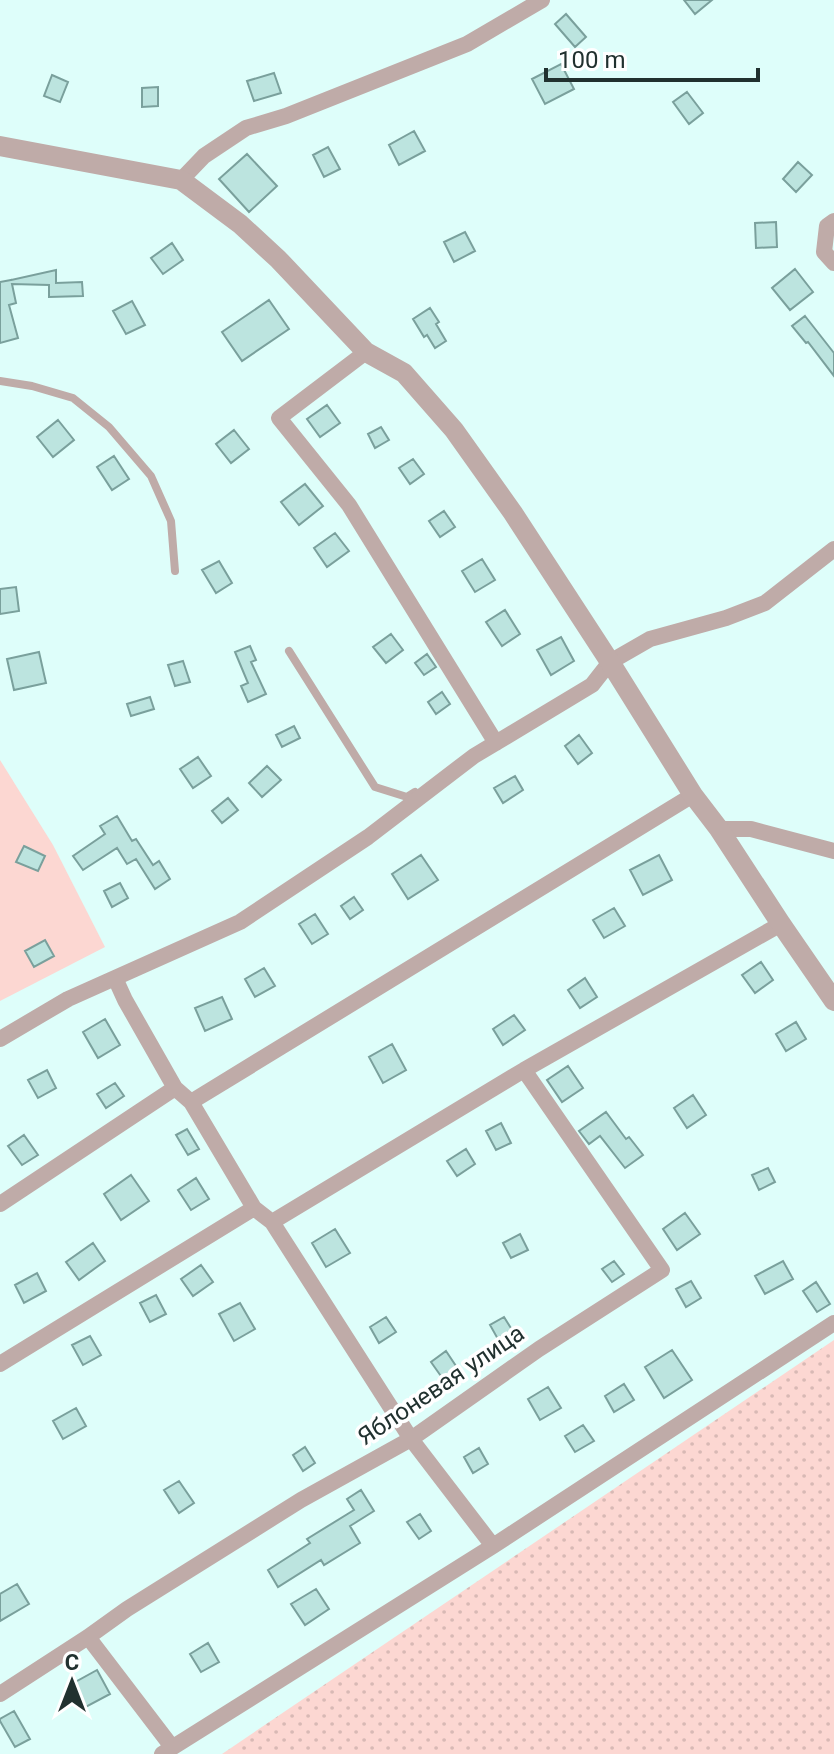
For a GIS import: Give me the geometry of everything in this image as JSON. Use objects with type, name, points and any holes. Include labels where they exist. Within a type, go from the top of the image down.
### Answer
[{"type":"street","points":[[181,180],[204,156],[246,128],[286,116],[467,44],[542,0]]},
{"type":"street","points":[[0,146],[181,180],[240,224],[278,259],[366,352],[404,373],[454,430],[513,513],[693,795],[834,1001]]},
{"type":"street","points":[[834,221],[827,226],[824,252],[834,263]]},
{"type":"street","points":[[366,352],[279,418],[349,505],[496,743]]},
{"type":"street","points":[[0,1039],[68,999],[240,922],[368,837],[474,756],[592,685],[610,662],[650,639],[726,618],[765,603],[834,549]]},
{"type":"street","points":[[191,1102],[693,795]]},
{"type":"street","points":[[719,829],[751,829],[834,851]]},
{"type":"street","points":[[272,1222],[524,1070],[781,924]]},
{"type":"street","points":[[115,978],[175,1088],[191,1102],[254,1208],[272,1222],[411,1439],[493,1546]]},
{"type":"street","name":"Яблоневая улица","points":[[0,1694],[127,1609],[301,1500],[411,1439],[539,1349],[662,1270],[524,1070]]},
{"type":"street","points":[[0,1204],[175,1088]]},
{"type":"street","points":[[0,1364],[254,1208]]},
{"type":"street","points":[[88,1637],[167,1750],[493,1546],[834,1323]]},
{"type":"lane","points":[[0,381],[73,398],[109,427],[151,476],[171,521],[175,571]]},
{"type":"lane","points":[[289,651],[375,787],[407,797],[474,756]]},
{"type":"shaded area","points":[[0,760],[53,845],[105,947],[0,1001]]},
{"type":"shaded area","points":[[834,1340],[834,1754],[222,1754]]},
{"type":"building","points":[[684,0],[712,0],[695,14]]},
{"type":"building","points":[[566,14],[586,37],[575,47],[555,24]]},
{"type":"building","points":[[561,64],[574,89],[545,104],[532,79]]},
{"type":"building","points":[[274,73],[281,93],[254,101],[247,81]]},
{"type":"building","points":[[52,75],[68,82],[60,102],[44,96]]},
{"type":"building","points":[[158,87],[158,106],[142,107],[142,88]]},
{"type":"building","points":[[687,92],[703,113],[689,124],[673,102]]},
{"type":"building","points":[[414,131],[425,151],[399,165],[389,145]]},
{"type":"building","points":[[328,147],[340,169],[324,177],[313,155]]},
{"type":"building","points":[[247,154],[277,186],[249,212],[219,179]]},
{"type":"building","points":[[798,162],[812,175],[796,192],[783,179]]},
{"type":"building","points":[[776,222],[777,247],[756,248],[755,223]]},
{"type":"building","points":[[465,232],[475,251],[454,262],[444,242]]},
{"type":"building","points":[[172,243],[183,260],[163,274],[151,258]]},
{"type":"building","points":[[795,269],[813,292],[790,310],[772,288]]},
{"type":"building","points":[[56,270],[56,283],[82,282],[83,296],[49,297],[49,285],[12,284],[16,303],[9,305],[18,338],[0,343],[0,282]]},
{"type":"building","points":[[269,300],[289,329],[242,361],[222,332]]},
{"type":"building","points":[[132,301],[145,325],[126,334],[113,311]]},
{"type":"building","points":[[430,308],[446,341],[435,348],[413,319]]},
{"type":"building","points":[[805,316],[834,353],[834,376],[792,326]]},
{"type":"building","points":[[327,405],[340,423],[320,437],[307,419]]},
{"type":"building","points":[[58,420],[74,440],[53,457],[37,437]]},
{"type":"building","points":[[381,427],[389,440],[375,448],[368,434]]},
{"type":"building","points":[[234,430],[249,449],[231,463],[216,444]]},
{"type":"building","points":[[114,456],[129,479],[112,490],[97,467]]},
{"type":"building","points":[[413,459],[424,474],[410,484],[399,468]]},
{"type":"building","points":[[305,484],[323,506],[299,525],[281,502]]},
{"type":"building","points":[[444,511],[455,527],[440,537],[429,521]]},
{"type":"building","points":[[335,533],[349,551],[327,567],[314,548]]},
{"type":"building","points":[[482,559],[495,580],[475,592],[462,571]]},
{"type":"building","points":[[219,561],[232,583],[216,593],[202,570]]},
{"type":"building","points":[[16,587],[19,611],[0,614],[0,589]]},
{"type":"building","points":[[505,610],[520,634],[502,646],[486,622]]},
{"type":"building","points":[[391,634],[403,650],[386,663],[373,647]]},
{"type":"building","points":[[561,637],[574,661],[551,675],[537,650]]},
{"type":"building","points":[[250,646],[256,660],[251,662],[266,694],[248,702],[241,686],[248,683],[235,652]]},
{"type":"building","points":[[39,652],[46,683],[14,690],[7,659]]},
{"type":"building","points":[[427,654],[436,667],[424,675],[415,663]]},
{"type":"building","points":[[183,661],[190,682],[175,686],[168,665]]},
{"type":"building","points":[[442,692],[450,704],[436,714],[428,702]]},
{"type":"building","points":[[150,697],[154,709],[131,716],[127,704]]},
{"type":"building","points":[[294,726],[300,738],[282,747],[276,735]]},
{"type":"building","points":[[579,735],[592,753],[578,764],[565,746]]},
{"type":"building","points":[[198,757],[211,776],[193,788],[180,769]]},
{"type":"building","points":[[267,766],[281,780],[262,797],[249,783]]},
{"type":"building","points":[[515,776],[523,790],[503,803],[494,788]]},
{"type":"building","points":[[228,798],[238,810],[222,823],[212,811]]},
{"type":"building","points":[[117,816],[132,841],[136,839],[153,865],[159,861],[170,879],[155,889],[136,859],[127,864],[117,848],[83,870],[73,856],[105,834],[100,826]]},
{"type":"building","points":[[24,846],[45,856],[38,871],[16,862]]},
{"type":"building","points":[[421,855],[438,880],[408,899],[392,874]]},
{"type":"building","points":[[659,855],[672,880],[643,895],[630,870]]},
{"type":"building","points":[[120,883],[128,898],[112,907],[104,891]]},
{"type":"building","points":[[354,897],[363,910],[350,919],[341,906]]},
{"type":"building","points":[[614,908],[625,926],[604,938],[593,920]]},
{"type":"building","points":[[315,914],[328,934],[312,944],[299,924]]},
{"type":"building","points":[[45,940],[54,956],[34,967],[25,951]]},
{"type":"building","points":[[761,962],[773,980],[755,993],[742,975]]},
{"type":"building","points":[[264,968],[275,986],[255,997],[245,979]]},
{"type":"building","points":[[585,978],[597,997],[580,1008],[568,990]]},
{"type":"building","points":[[222,997],[232,1019],[205,1031],[195,1008]]},
{"type":"building","points":[[514,1015],[525,1030],[503,1045],[493,1029]]},
{"type":"building","points":[[105,1019],[120,1045],[98,1058],[83,1032]]},
{"type":"building","points":[[796,1022],[806,1039],[786,1051],[776,1034]]},
{"type":"building","points":[[392,1044],[406,1070],[383,1083],[369,1057]]},
{"type":"building","points":[[568,1066],[583,1088],[562,1102],[547,1080]]},
{"type":"building","points":[[47,1070],[56,1088],[38,1098],[28,1080]]},
{"type":"building","points":[[115,1083],[124,1096],[106,1108],[97,1094]]},
{"type":"building","points":[[693,1095],[706,1115],[687,1128],[674,1108]]},
{"type":"building","points":[[606,1112],[626,1139],[629,1137],[643,1155],[625,1168],[600,1136],[589,1144],[579,1131]]},
{"type":"building","points":[[501,1123],[511,1143],[496,1150],[486,1131]]},
{"type":"building","points":[[187,1129],[199,1149],[188,1155],[176,1135]]},
{"type":"building","points":[[24,1135],[38,1155],[22,1165],[8,1146]]},
{"type":"building","points":[[466,1149],[475,1164],[457,1176],[447,1161]]},
{"type":"building","points":[[768,1168],[775,1182],[759,1190],[752,1175]]},
{"type":"building","points":[[131,1175],[149,1201],[121,1220],[104,1194]]},
{"type":"building","points":[[196,1178],[209,1199],[191,1210],[178,1190]]},
{"type":"building","points":[[685,1213],[700,1234],[677,1250],[663,1229]]},
{"type":"building","points":[[335,1229],[350,1253],[326,1267],[312,1243]]},
{"type":"building","points":[[520,1234],[528,1250],[511,1258],[503,1243]]},
{"type":"building","points":[[93,1243],[105,1261],[79,1280],[66,1262]]},
{"type":"building","points":[[614,1261],[624,1274],[612,1282],[602,1269]]},
{"type":"building","points":[[783,1261],[793,1279],[765,1294],[755,1276]]},
{"type":"building","points":[[201,1265],[213,1282],[193,1296],[181,1279]]},
{"type":"building","points":[[37,1273],[46,1291],[24,1303],[15,1285]]},
{"type":"building","points":[[691,1281],[701,1298],[686,1307],[676,1289]]},
{"type":"building","points":[[816,1282],[830,1304],[817,1312],[803,1291]]},
{"type":"building","points":[[156,1295],[166,1314],[150,1322],[140,1303]]},
{"type":"building","points":[[240,1303],[255,1329],[234,1341],[219,1314]]},
{"type":"building","points":[[386,1317],[396,1332],[379,1343],[370,1327]]},
{"type":"building","points":[[504,1317],[514,1333],[499,1341],[490,1325]]},
{"type":"building","points":[[90,1336],[101,1355],[83,1365],[72,1345]]},
{"type":"building","points":[[672,1350],[692,1380],[664,1398],[645,1367]]},
{"type":"building","points":[[446,1351],[458,1369],[443,1379],[431,1362]]},
{"type":"building","points":[[624,1384],[634,1400],[614,1412],[605,1396]]},
{"type":"building","points":[[548,1387],[561,1408],[540,1420],[528,1399]]},
{"type":"building","points":[[76,1408],[86,1426],[63,1439],[53,1421]]},
{"type":"building","points":[[583,1425],[594,1441],[575,1452],[565,1436]]},
{"type":"building","points":[[305,1447],[315,1463],[303,1471],[293,1455]]},
{"type":"building","points":[[479,1448],[488,1464],[473,1473],[464,1457]]},
{"type":"building","points":[[179,1481],[194,1503],[179,1513],[164,1490]]},
{"type":"building","points":[[361,1490],[374,1511],[350,1526],[360,1543],[324,1565],[321,1560],[278,1587],[268,1570],[310,1543],[307,1539],[354,1510],[347,1499]]},
{"type":"building","points":[[420,1514],[431,1531],[419,1539],[407,1522]]},
{"type":"building","points":[[17,1584],[29,1604],[0,1621],[0,1594]]},
{"type":"building","points":[[316,1589],[329,1609],[305,1625],[291,1604]]},
{"type":"building","points":[[208,1643],[219,1662],[201,1672],[190,1654]]},
{"type":"building","points":[[97,1670],[110,1694],[82,1709],[70,1685]]},
{"type":"building","points":[[14,1711],[30,1739],[15,1747],[0,1721]]}]
